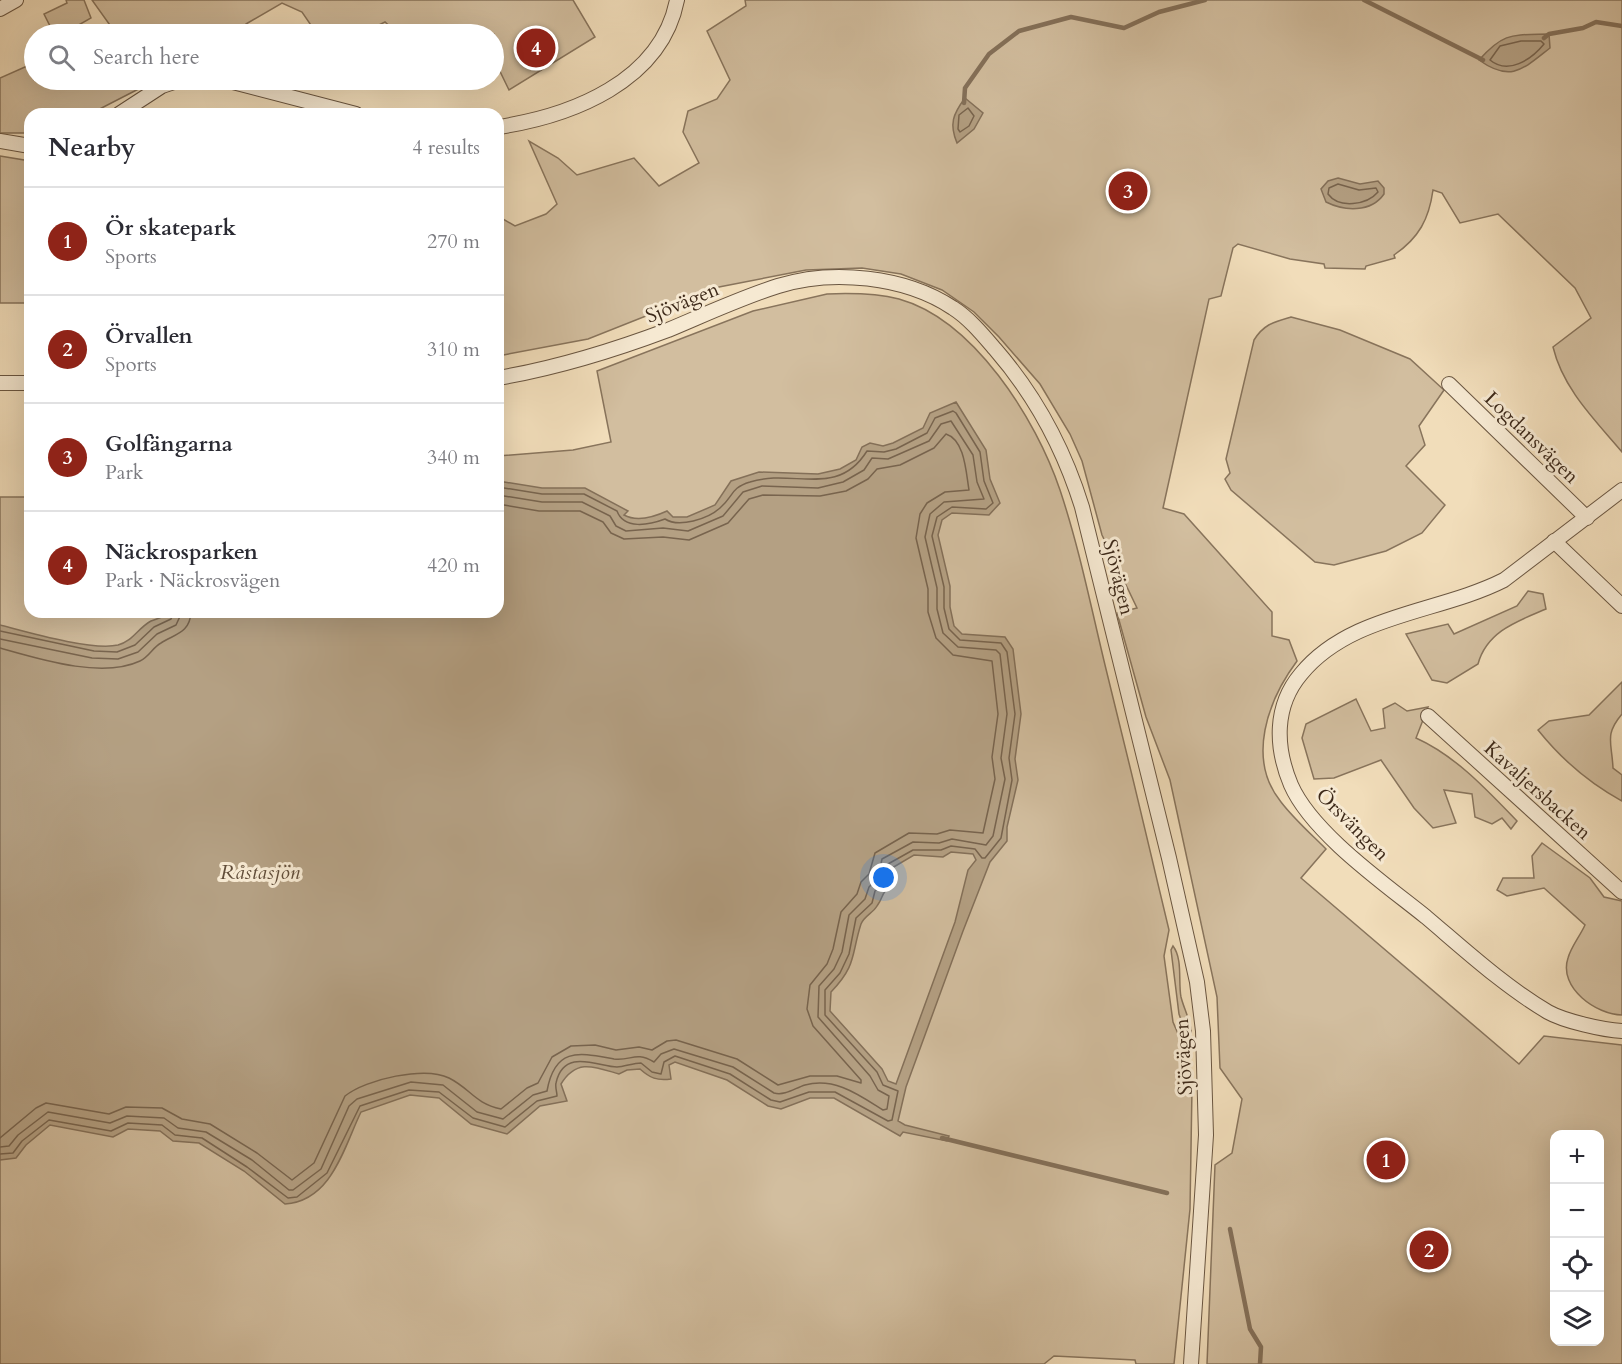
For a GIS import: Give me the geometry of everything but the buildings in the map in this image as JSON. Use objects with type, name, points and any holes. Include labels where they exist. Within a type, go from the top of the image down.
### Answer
[{"type":"street","points":[[0,9],[16,0]]},
{"type":"street","points":[[504,126],[547,117],[617,87],[646,62],[666,30],[677,0]]},
{"type":"street","points":[[128,108],[156,90]]},
{"type":"street","points":[[264,90],[333,108]]},
{"type":"street","points":[[0,141],[24,145]]},
{"type":"street","name":"Sjövägen","points":[[504,377],[554,369],[609,351],[778,286],[821,279],[846,278],[878,280],[905,286],[928,294],[954,308],[983,335],[1030,394],[1070,473],[1082,507],[1197,981],[1205,1066],[1206,1135],[1191,1364]]},
{"type":"street","points":[[0,383],[24,383]]},
{"type":"street","name":"Logdansvägen","points":[[1449,384],[1587,518]]},
{"type":"street","name":"Örsvängen","points":[[1622,490],[1504,580],[1487,589],[1389,620],[1324,650],[1300,675],[1283,703],[1278,731],[1291,785],[1313,817],[1344,850],[1481,963],[1550,1013],[1609,1030],[1622,1030]]},
{"type":"street","points":[[1554,541],[1622,606]]},
{"type":"street","name":"Kavaljersbacken","points":[[1428,716],[1622,892]]},
{"type":"shaded area","points":[[66,0],[84,0],[91,18],[80,24],[49,24],[44,14],[67,3]]},
{"type":"shaded area","points":[[92,0],[573,0],[595,37],[509,90],[504,80],[504,24],[387,24],[385,22],[381,24],[310,24],[302,12],[282,3],[246,24],[109,24]]},
{"type":"shaded area","points":[[745,0],[1622,0],[1622,452],[1572,390],[1564,377],[1553,347],[1591,318],[1575,288],[1498,214],[1460,223],[1442,193],[1433,190],[1429,210],[1421,227],[1410,242],[1394,255],[1395,258],[1366,266],[1365,269],[1325,268],[1324,264],[1290,259],[1238,244],[1233,248],[1221,296],[1209,299],[1163,508],[1184,514],[1272,612],[1272,636],[1289,640],[1297,661],[1277,693],[1270,711],[1263,749],[1270,785],[1281,802],[1326,849],[1301,878],[1519,1064],[1544,1036],[1622,1045],[1622,1364],[1207,1364],[1215,1165],[1232,1153],[1242,1099],[1220,1068],[1217,997],[1170,780],[1146,717],[1117,613],[1137,608],[1102,535],[1082,461],[1070,434],[1040,384],[974,312],[942,290],[901,274],[862,268],[806,270],[719,287],[588,339],[504,355],[504,220],[515,226],[546,214],[557,204],[529,141],[558,158],[577,175],[634,158],[659,186],[699,163],[683,132],[688,111],[717,99],[730,80],[707,31],[746,6]]},
{"type":"shaded area","points":[[24,67],[24,90],[137,90],[102,108],[24,108],[24,133],[0,133],[0,78]]},
{"type":"shaded area","points":[[0,156],[24,160],[24,303],[0,303]]},
{"type":"shaded area","points":[[827,294],[881,296],[899,299],[926,310],[952,328],[977,350],[999,376],[1035,433],[1049,462],[1073,533],[1169,930],[1164,956],[1173,1022],[1186,1052],[1192,1088],[1190,1209],[1174,1364],[1136,1364],[1135,1360],[1054,1356],[1044,1364],[0,1364],[0,497],[24,497],[24,618],[504,618],[504,456],[573,450],[611,442],[597,371],[753,311]]},
{"type":"shaded area","points":[[1291,317],[1340,330],[1410,359],[1444,390],[1419,426],[1425,445],[1406,466],[1445,505],[1422,533],[1386,551],[1334,565],[1315,562],[1231,490],[1225,479],[1230,473],[1226,459],[1254,340],[1274,322]]},
{"type":"shaded area","points":[[1528,591],[1543,594],[1546,609],[1515,623],[1496,635],[1488,643],[1478,664],[1447,683],[1432,680],[1406,634],[1448,624],[1454,634],[1517,606]]},
{"type":"shaded area","points":[[1622,682],[1622,714],[1616,721],[1610,740],[1613,768],[1622,775],[1622,801],[1598,787],[1577,770],[1538,730],[1549,721],[1589,715]]},
{"type":"shaded area","points":[[1356,699],[1371,731],[1385,728],[1383,709],[1395,703],[1407,711],[1428,707],[1416,738],[1431,745],[1458,764],[1482,786],[1517,821],[1511,829],[1502,818],[1492,824],[1475,817],[1472,794],[1444,790],[1456,823],[1433,828],[1414,808],[1381,760],[1334,778],[1314,779],[1302,738],[1306,724]]},
{"type":"shaded area","points":[[1542,843],[1590,878],[1604,897],[1622,901],[1622,1015],[1612,1014],[1591,1005],[1574,989],[1569,980],[1566,969],[1568,958],[1585,925],[1544,888],[1507,896],[1497,890],[1503,878],[1534,878],[1532,856]]},
{"type":"shaded area","points":[[1173,946],[1178,957],[1181,997],[1191,1032],[1189,1042],[1179,1014],[1171,950]]},
{"type":"water","points":[[1549,34],[1550,48],[1532,62],[1516,70],[1500,71],[1479,60],[1495,44],[1510,37]]},
{"type":"water","points":[[965,98],[983,113],[974,129],[957,143],[953,130],[954,119]]},
{"type":"water","points":[[1338,178],[1360,184],[1378,181],[1384,188],[1384,194],[1372,205],[1365,207],[1349,208],[1333,205],[1326,202],[1321,189],[1328,181]]},
{"type":"water","name":"Råstasjön","points":[[956,402],[986,450],[990,479],[1000,503],[989,515],[952,513],[942,520],[938,535],[950,586],[950,607],[954,626],[962,634],[1005,637],[1013,649],[1021,714],[1015,759],[1018,780],[1007,827],[1007,841],[990,862],[963,931],[906,1087],[898,1121],[905,1125],[949,1136],[947,1141],[903,1132],[900,1136],[834,1098],[810,1098],[781,1109],[768,1106],[727,1080],[675,1062],[669,1065],[671,1079],[666,1080],[654,1078],[640,1069],[627,1070],[619,1074],[594,1067],[573,1070],[561,1084],[567,1101],[540,1106],[507,1134],[471,1124],[439,1098],[410,1095],[361,1112],[342,1156],[325,1183],[301,1201],[285,1204],[244,1171],[199,1143],[173,1141],[160,1131],[128,1129],[113,1137],[50,1125],[26,1145],[16,1158],[0,1160],[0,625],[59,640],[107,646],[123,643],[146,624],[159,618],[504,618],[504,482],[542,488],[585,488],[628,511],[624,515],[634,518],[651,517],[667,511],[673,517],[687,517],[715,505],[731,481],[759,472],[818,474],[840,469],[856,460],[862,447],[870,443],[883,446],[923,428],[930,413]],"holes":[[[951,852],[973,854],[976,860],[968,870],[955,922],[896,1084],[888,1081],[882,1069],[830,1011],[831,992],[849,967],[862,921],[893,884],[892,868],[914,855],[943,857]]]},
{"type":"waterway","points":[[964,103],[965,88],[989,54],[1019,31],[1071,17],[1124,28],[1159,12],[1205,0]]},
{"type":"waterway","points":[[1364,0],[1483,60]]},
{"type":"waterway","points":[[1544,38],[1549,34],[1583,28],[1596,22],[1622,26]]},
{"type":"waterway","points":[[942,1138],[1167,1193]]},
{"type":"waterway","points":[[1230,1229],[1250,1329],[1261,1347],[1260,1364]]},
{"type":"place","name":"Näckrosparken","points":[[536,48]]},
{"type":"place","name":"Golfängarna","points":[[1128,191]]},
{"type":"place","name":"Ör skatepark","points":[[1386,1160]]},
{"type":"place","name":"Örvallen","points":[[1429,1250]]}]
